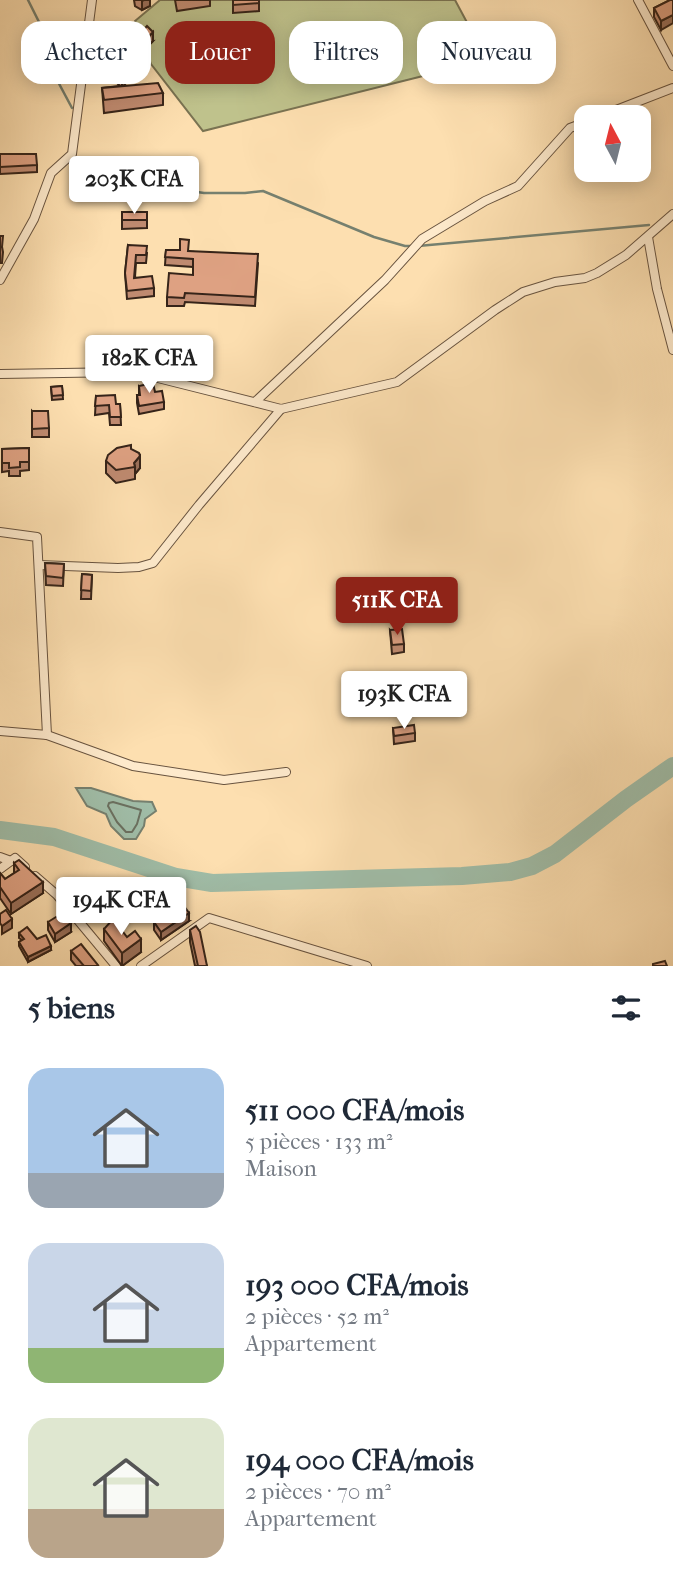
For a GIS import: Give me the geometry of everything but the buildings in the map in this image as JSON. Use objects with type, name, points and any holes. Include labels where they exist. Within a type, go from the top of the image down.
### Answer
[{"type":"street","points":[[0,280],[34,219],[51,173],[72,154],[92,0]]},
{"type":"street","points":[[638,0],[650,12],[673,66]]},
{"type":"street","points":[[629,105],[673,88]]},
{"type":"street","points":[[255,402],[385,280],[422,239],[485,201],[518,186],[574,126]]},
{"type":"street","points":[[0,374],[125,372],[281,409],[397,382],[523,292],[597,273],[626,255],[673,214]]},
{"type":"street","points":[[648,237],[657,289],[673,350]]},
{"type":"street","points":[[39,565],[117,568],[153,563],[281,409]]},
{"type":"street","points":[[0,532],[37,537],[47,735]]},
{"type":"street","points":[[0,731],[47,735],[134,766],[223,780],[286,772]]},
{"type":"street","points":[[0,857],[11,861]]},
{"type":"street","points":[[0,869],[15,859],[57,895],[116,966]]},
{"type":"street","points":[[141,966],[209,918],[367,966]]},
{"type":"green space","points":[[160,0],[455,0],[466,21],[417,21],[417,78],[403,81],[403,21],[289,21],[289,84],[391,84],[203,131],[167,84],[275,84],[275,21],[165,21],[165,82],[151,64],[151,21],[135,21]]},
{"type":"water","points":[[76,788],[91,788],[133,801],[152,802],[156,811],[145,819],[136,839],[124,839],[111,826],[106,814],[87,806]]},
{"type":"waterway","points":[[28,0],[58,60],[56,78],[72,108]]},
{"type":"waterway","points":[[73,158],[78,197],[138,186],[204,193],[263,191],[374,237],[412,246]]},
{"type":"waterway","points":[[418,246],[649,225]]},
{"type":"waterway","points":[[0,830],[54,837],[176,877],[212,883],[462,876],[510,872],[532,866],[555,854],[673,766]]}]
